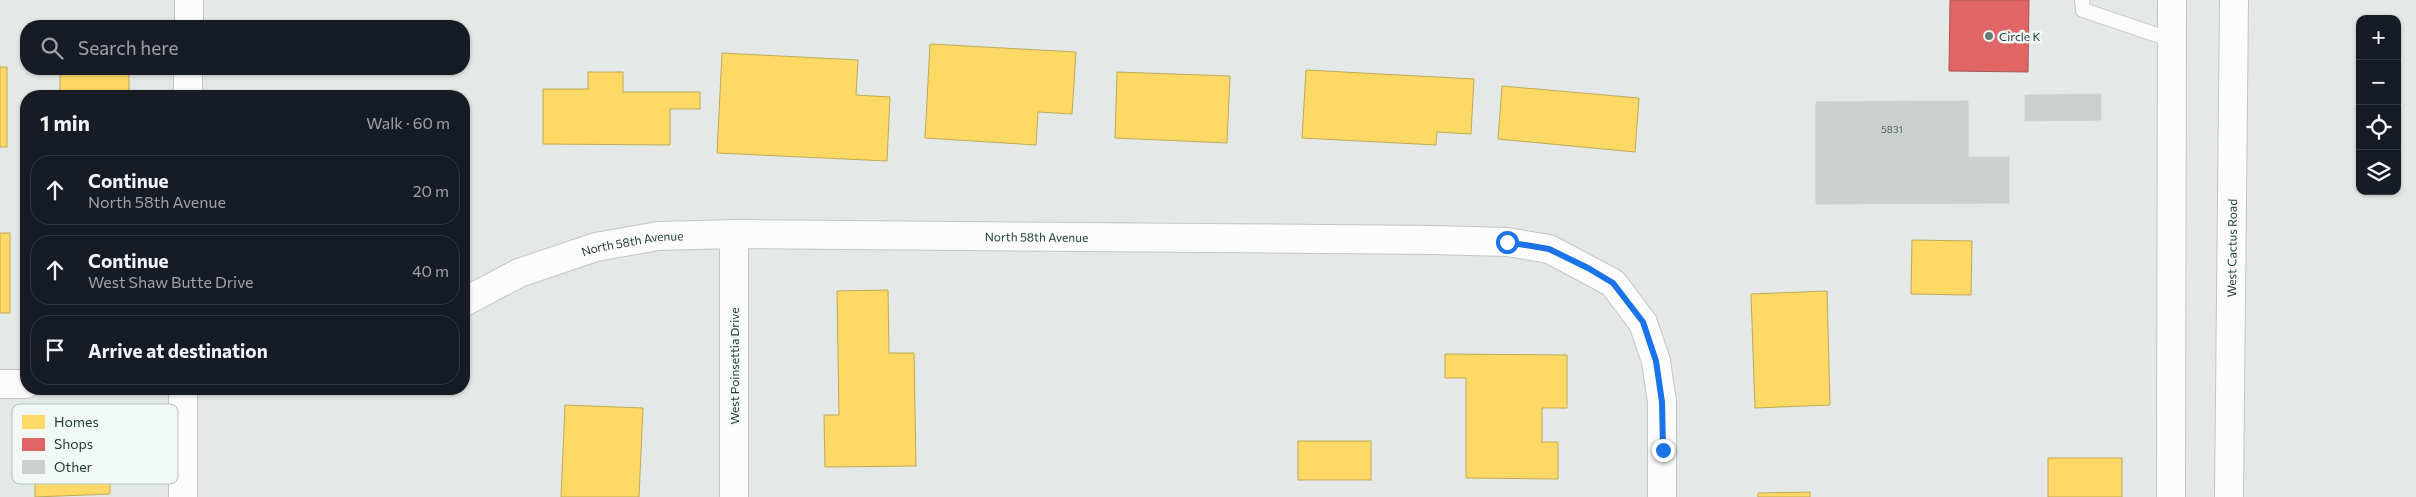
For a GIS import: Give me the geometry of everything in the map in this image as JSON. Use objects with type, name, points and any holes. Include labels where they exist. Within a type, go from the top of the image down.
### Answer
[{"type":"street","points":[[188,20],[189,0]]},
{"type":"street","points":[[2171,497],[2172,0]]},
{"type":"street","name":"West Cactus Road","points":[[2229,497],[2234,0]]},
{"type":"street","points":[[188,75],[188,90]]},
{"type":"street","name":"North 58th Avenue","points":[[470,299],[520,272],[596,247],[658,236],[734,234],[1507,242],[1549,249],[1613,283],[1643,322],[1656,361],[1662,402],[1662,497]]},
{"type":"street","name":"West Poinsettia Drive","points":[[734,234],[734,497]]},
{"type":"street","points":[[0,384],[20,384]]},
{"type":"street","points":[[183,395],[183,497]]},
{"type":"lane","points":[[2082,0],[2083,10],[2172,40]]},
{"type":"building: Homes","points":[[930,44],[1076,52],[1072,114],[1038,112],[1036,145],[925,138]]},
{"type":"building: Homes","points":[[722,53],[858,60],[856,95],[890,97],[887,161],[717,153]]},
{"type":"building: Homes","points":[[0,67],[7,67],[7,147],[0,147]]},
{"type":"building: Homes","points":[[1306,70],[1474,79],[1471,134],[1437,132],[1436,145],[1302,138]]},
{"type":"building: Homes","points":[[588,72],[623,72],[623,92],[700,92],[700,109],[670,109],[670,145],[543,144],[543,89],[588,89]]},
{"type":"building: Homes","points":[[1117,72],[1230,76],[1227,143],[1115,138]]},
{"type":"building: Homes","points":[[60,75],[129,75],[129,90],[60,90]]},
{"type":"building: Homes","points":[[1502,86],[1639,98],[1635,152],[1498,139]]},
{"type":"building: Homes","points":[[0,233],[10,233],[10,313],[0,313]]},
{"type":"building: Homes","points":[[1912,240],[1972,241],[1971,295],[1911,294]]},
{"type":"building: Homes","points":[[888,290],[889,353],[914,353],[916,466],[825,467],[824,415],[839,415],[837,291]]},
{"type":"building: Homes","points":[[1827,291],[1830,405],[1755,408],[1751,294]]},
{"type":"building: Homes","points":[[1445,354],[1567,355],[1567,408],[1542,408],[1542,442],[1558,442],[1558,479],[1466,478],[1466,378],[1445,378]]},
{"type":"building: Homes","points":[[565,405],[643,408],[639,497],[561,497]]},
{"type":"building: Homes","points":[[1298,441],[1371,441],[1371,480],[1298,480]]},
{"type":"building: Homes","points":[[2048,458],[2122,458],[2122,497],[2048,497]]},
{"type":"building: Homes","points":[[35,484],[110,484],[110,494],[35,497]]},
{"type":"building: Homes","points":[[1810,492],[1810,497],[1758,497],[1758,493]]},
{"type":"building: Shops","name":"Circle K","points":[[1950,0],[2029,0],[2028,72],[1949,71]]},
{"type":"building: Other","points":[[2101,94],[2101,120],[2025,121],[2025,95]]},
{"type":"building: Other","points":[[1968,101],[1968,157],[2009,157],[2009,203],[1816,204],[1816,102]]},
{"type":"place","name":"Circle K","points":[[1989,36]]},
{"type":"route","points":[[1507,242],[1549,249],[1588,268],[1613,283],[1643,322],[1656,361],[1662,402],[1663,450]]}]
